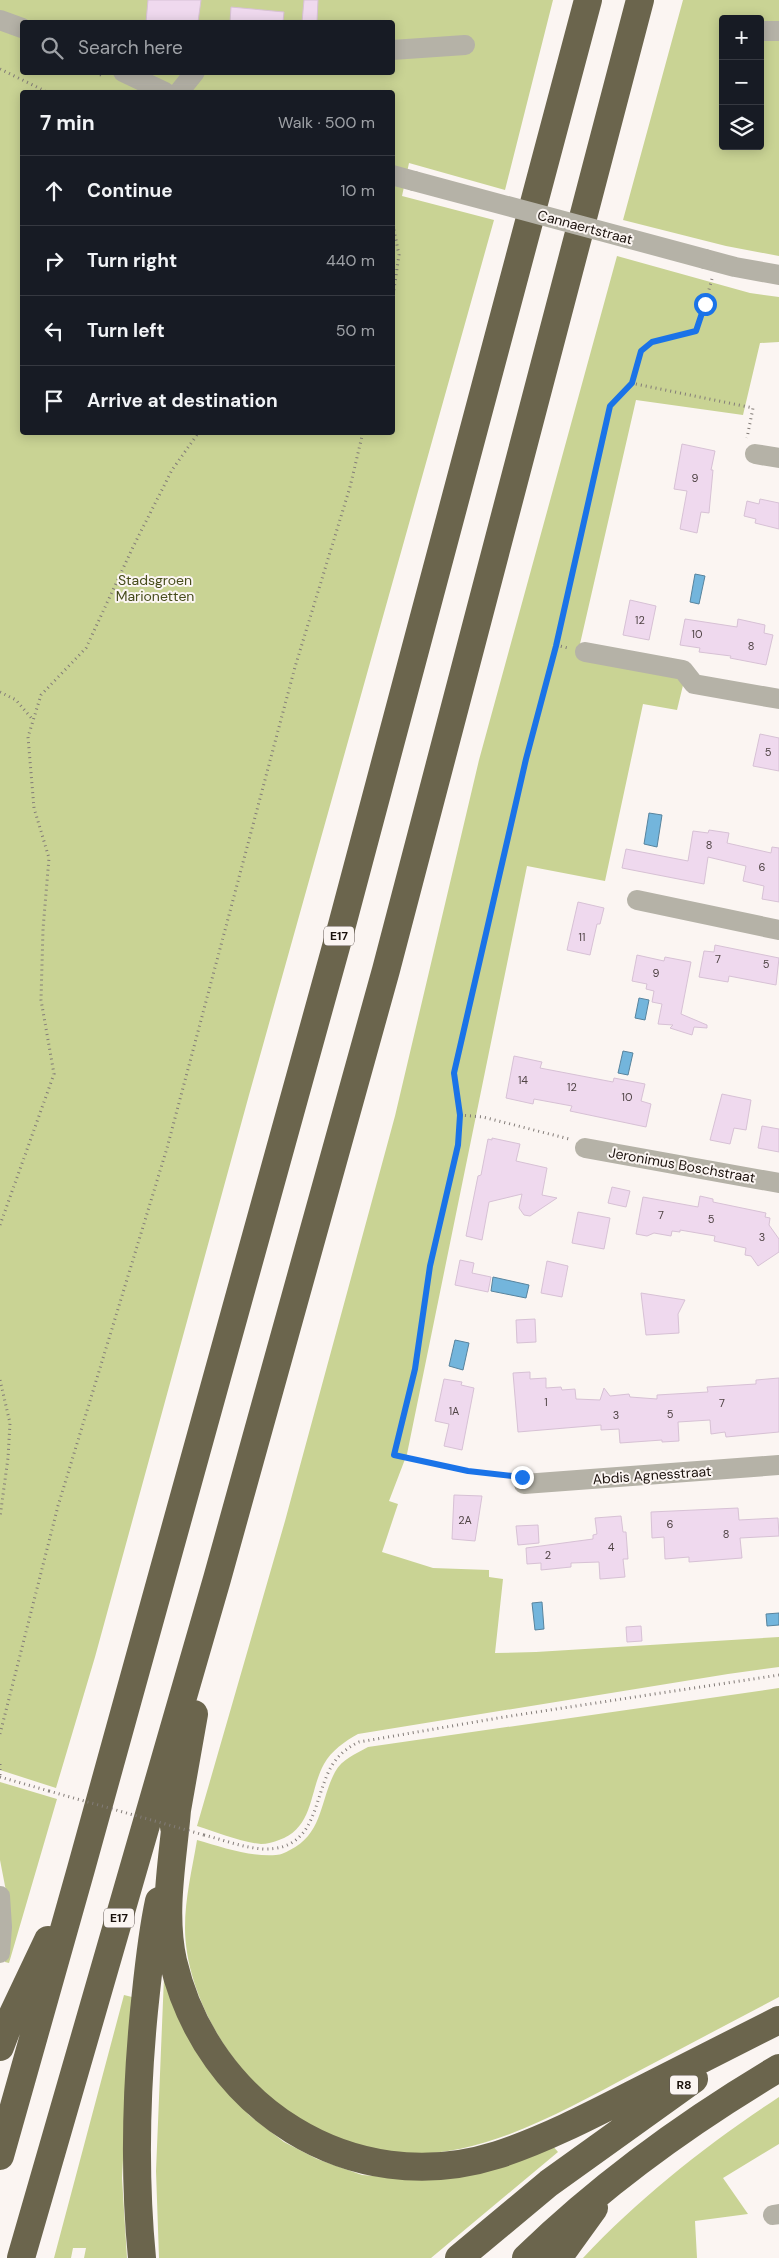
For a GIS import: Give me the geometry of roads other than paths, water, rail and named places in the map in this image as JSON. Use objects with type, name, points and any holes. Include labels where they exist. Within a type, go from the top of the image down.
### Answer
[{"type":"highway","name":"E17","points":[[0,2156],[82,1869],[342,924],[588,0]]},
{"type":"highway","name":"E17","points":[[21,2258],[217,1579],[386,970],[640,5]]},
{"type":"highway","points":[[142,2258],[137,2203],[138,2072],[151,1938],[178,1810],[217,1579]]},
{"type":"highway","points":[[178,1810],[168,1916],[173,1959],[182,1991],[193,2018],[224,2068],[259,2105],[299,2136],[338,2153],[376,2163],[410,2167],[449,2164],[495,2155],[543,2137],[600,2111],[779,2022]]},
{"type":"highway","points":[[0,2047],[11,2018],[82,1869]]},
{"type":"highway","name":"R8","points":[[483,2258],[593,2152],[678,2090],[779,2022]]},
{"type":"highway","points":[[526,2258],[561,2224],[611,2183],[704,2115],[779,2068]]},
{"type":"highway","points":[[459,2258],[504,2219],[593,2152]]},
{"type":"highway","points":[[558,2258],[611,2183]]},
{"type":"street","points":[[0,20],[20,27]]},
{"type":"street","points":[[764,31],[779,30]]},
{"type":"street","points":[[395,50],[465,44]]},
{"type":"street","points":[[129,75],[161,90]]},
{"type":"street","points":[[180,90],[192,75]]},
{"type":"street","name":"Cannaertstraat","points":[[395,176],[734,267],[779,275]]},
{"type":"street","points":[[755,454],[779,458]]},
{"type":"street","points":[[585,652],[684,670],[694,684],[779,699]]},
{"type":"street","points":[[637,900],[779,930]]},
{"type":"street","name":"Jeronimus Boschstraat","points":[[585,1148],[779,1183]]},
{"type":"street","name":"Abdis Agnesstraat","points":[[524,1484],[779,1465]]},
{"type":"street","points":[[0,1896],[2,1927],[0,1953]]},
{"type":"water","points":[[695,574],[705,576],[699,604],[690,602]]},
{"type":"water","points":[[649,813],[662,815],[657,847],[644,844]]},
{"type":"water","points":[[639,998],[649,1000],[645,1020],[635,1018]]},
{"type":"water","points":[[623,1051],[633,1053],[628,1075],[618,1073]]},
{"type":"water","points":[[493,1277],[529,1285],[526,1298],[491,1291]]},
{"type":"water","points":[[455,1340],[469,1343],[463,1370],[449,1366]]},
{"type":"water","points":[[542,1602],[544,1629],[535,1630],[532,1603]]},
{"type":"water","points":[[779,1613],[779,1625],[767,1626],[766,1614]]},
{"type":"park label","name":"Stadsgroen Marionetten","points":[[155,588]]}]
